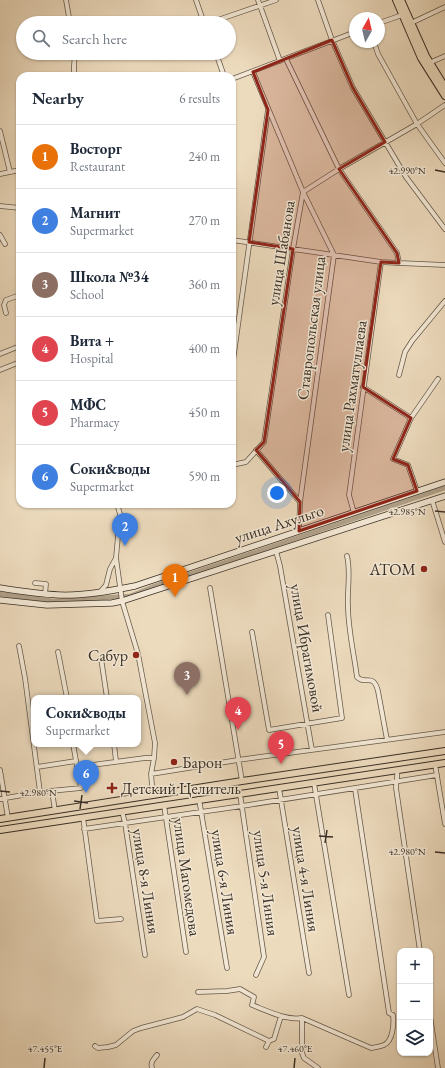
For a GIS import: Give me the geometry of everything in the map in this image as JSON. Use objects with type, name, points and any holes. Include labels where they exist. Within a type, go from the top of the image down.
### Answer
[{"type":"main road","points":[[396,0],[405,14]]},
{"type":"main road","points":[[401,0],[409,24],[427,64],[445,96]]},
{"type":"main road","points":[[427,64],[445,87]]},
{"type":"main road","name":"улица Ахульго","points":[[100,592],[121,590],[135,586],[445,482]]},
{"type":"main road","points":[[0,600],[47,605],[122,602],[445,496]]},
{"type":"main road","points":[[0,588],[60,595],[100,592]]},
{"type":"main road","points":[[2,819],[445,751]]},
{"type":"main road","points":[[365,763],[370,765],[371,769],[367,774]]},
{"type":"main road","points":[[1,830],[445,763]]},
{"type":"street","points":[[66,0],[69,16]]},
{"type":"street","points":[[196,0],[202,16]]},
{"type":"street","points":[[258,0],[280,61]]},
{"type":"street","points":[[229,16],[276,0]]},
{"type":"street","points":[[318,0],[332,40],[353,88],[406,177],[445,229]]},
{"type":"street","points":[[409,24],[445,7]]},
{"type":"street","points":[[385,21],[405,14]]},
{"type":"street","points":[[236,78],[349,34]]},
{"type":"street","points":[[376,48],[417,124],[445,164]]},
{"type":"street","points":[[427,64],[445,56]]},
{"type":"street","points":[[286,59],[339,169],[397,253],[399,263]]},
{"type":"street","points":[[74,72],[76,60]]},
{"type":"street","points":[[218,60],[223,72]]},
{"type":"street","name":"Ставропольская улица","points":[[253,72],[303,192],[334,255],[300,502],[299,531]]},
{"type":"street","name":"улица Шабанова","points":[[236,465],[246,462],[264,442],[303,192],[339,169],[417,124],[445,105]]},
{"type":"street","points":[[236,338],[268,110]]},
{"type":"street","points":[[0,131],[10,172]]},
{"type":"street","points":[[0,174],[16,171]]},
{"type":"street","points":[[0,206],[16,208]]},
{"type":"street","points":[[0,235],[5,244]]},
{"type":"street","points":[[236,240],[381,262],[445,265]]},
{"type":"street","name":"улица Рахматуллаева","points":[[354,513],[349,495],[381,262]]},
{"type":"street","points":[[6,313],[4,305],[6,300],[16,296]]},
{"type":"street","points":[[399,375],[405,352],[445,300]]},
{"type":"street","points":[[0,354],[16,348]]},
{"type":"street","points":[[0,370],[16,364]]},
{"type":"street","points":[[417,491],[408,465],[393,459],[412,418],[438,379]]},
{"type":"street","points":[[363,387],[412,418]]},
{"type":"street","points":[[256,450],[300,502]]},
{"type":"street","points":[[432,500],[445,542]]},
{"type":"street","points":[[118,508],[120,514],[116,558],[122,602],[138,654],[155,743],[151,774],[153,796]]},
{"type":"street","name":"улица Ибрагимовой","points":[[276,551],[280,566],[312,750]]},
{"type":"street","points":[[347,556],[349,621],[357,678],[372,681],[376,684],[387,740]]},
{"type":"street","points":[[100,592],[106,585],[110,568],[116,558]]},
{"type":"street","points":[[36,582],[46,584],[45,594]]},
{"type":"street","points":[[210,588],[242,781]]},
{"type":"street","points":[[252,632],[269,730],[342,718],[328,615]]},
{"type":"street","points":[[19,646],[31,722]]},
{"type":"street","points":[[58,652],[66,695]]},
{"type":"street","points":[[101,658],[107,695]]},
{"type":"street","points":[[151,774],[238,760],[445,732]]},
{"type":"street","points":[[34,747],[40,792]]},
{"type":"street","points":[[2,798],[81,788],[74,747]]},
{"type":"street","points":[[114,747],[116,761]]},
{"type":"street","points":[[77,767],[116,761],[154,758]]},
{"type":"street","points":[[37,767],[76,761]]},
{"type":"street","points":[[435,764],[445,824]]},
{"type":"street","points":[[0,770],[2,819]]},
{"type":"street","points":[[397,770],[397,795],[420,948]]},
{"type":"street","points":[[84,829],[242,806],[436,775]]},
{"type":"street","points":[[314,782],[349,995]]},
{"type":"street","name":"улица 4-я Линия","points":[[280,788],[309,973]]},
{"type":"street","points":[[198,992],[240,989],[254,997],[252,1005],[281,1016],[297,1019],[302,1018],[371,1048],[383,1046],[388,1043],[391,1038],[393,1015],[389,1013],[355,788]]},
{"type":"street","points":[[52,791],[55,811]]},
{"type":"street","name":"улица 5-я Линия","points":[[240,794],[264,957],[256,975]]},
{"type":"street","name":"улица 6-я Линия","points":[[199,800],[226,968]]},
{"type":"street","name":"улица Магомедова","points":[[164,805],[186,952]]},
{"type":"street","name":"улица 8-я Линия","points":[[122,812],[125,823],[145,955]]},
{"type":"street","points":[[83,817],[97,921],[121,919]]},
{"type":"street","points":[[95,1046],[98,1048],[108,1048],[116,1045],[133,1031],[183,1017],[197,1009],[234,1023],[269,1040],[274,1039],[281,1016]]},
{"type":"street","points":[[302,1018],[302,1053],[304,1058],[318,1068]]},
{"type":"street","points":[[431,1020],[438,1068]]},
{"type":"street","points":[[266,1047],[269,1040]]},
{"type":"street","points":[[152,1068],[151,1065],[157,1055]]},
{"type":"highlighted area","points":[[332,40],[353,88],[385,142],[339,169],[397,253],[399,263],[381,262],[363,387],[411,418],[393,459],[408,465],[417,491],[299,531],[300,502],[256,450],[264,442],[293,249],[249,242],[268,110],[253,72]]},
{"type":"waterway","points":[[0,594],[54,601],[130,596],[152,587],[445,488]]},
{"type":"place","name":"Магнит","points":[[125,546]]},
{"type":"place","name":"АТОМ","points":[[424,569]]},
{"type":"place","name":"Восторг","points":[[175,597]]},
{"type":"place","name":"Сабур","points":[[136,655]]},
{"type":"place","name":"Школа №34","points":[[187,695]]},
{"type":"place","name":"Вита +","points":[[238,730]]},
{"type":"place","name":"Барон","points":[[174,762]]},
{"type":"place","name":"МФС","points":[[281,764]]},
{"type":"place","name":"Детский Целитель","points":[[112,788]]},
{"type":"place","name":"Соки&воды","points":[[86,793]]}]
